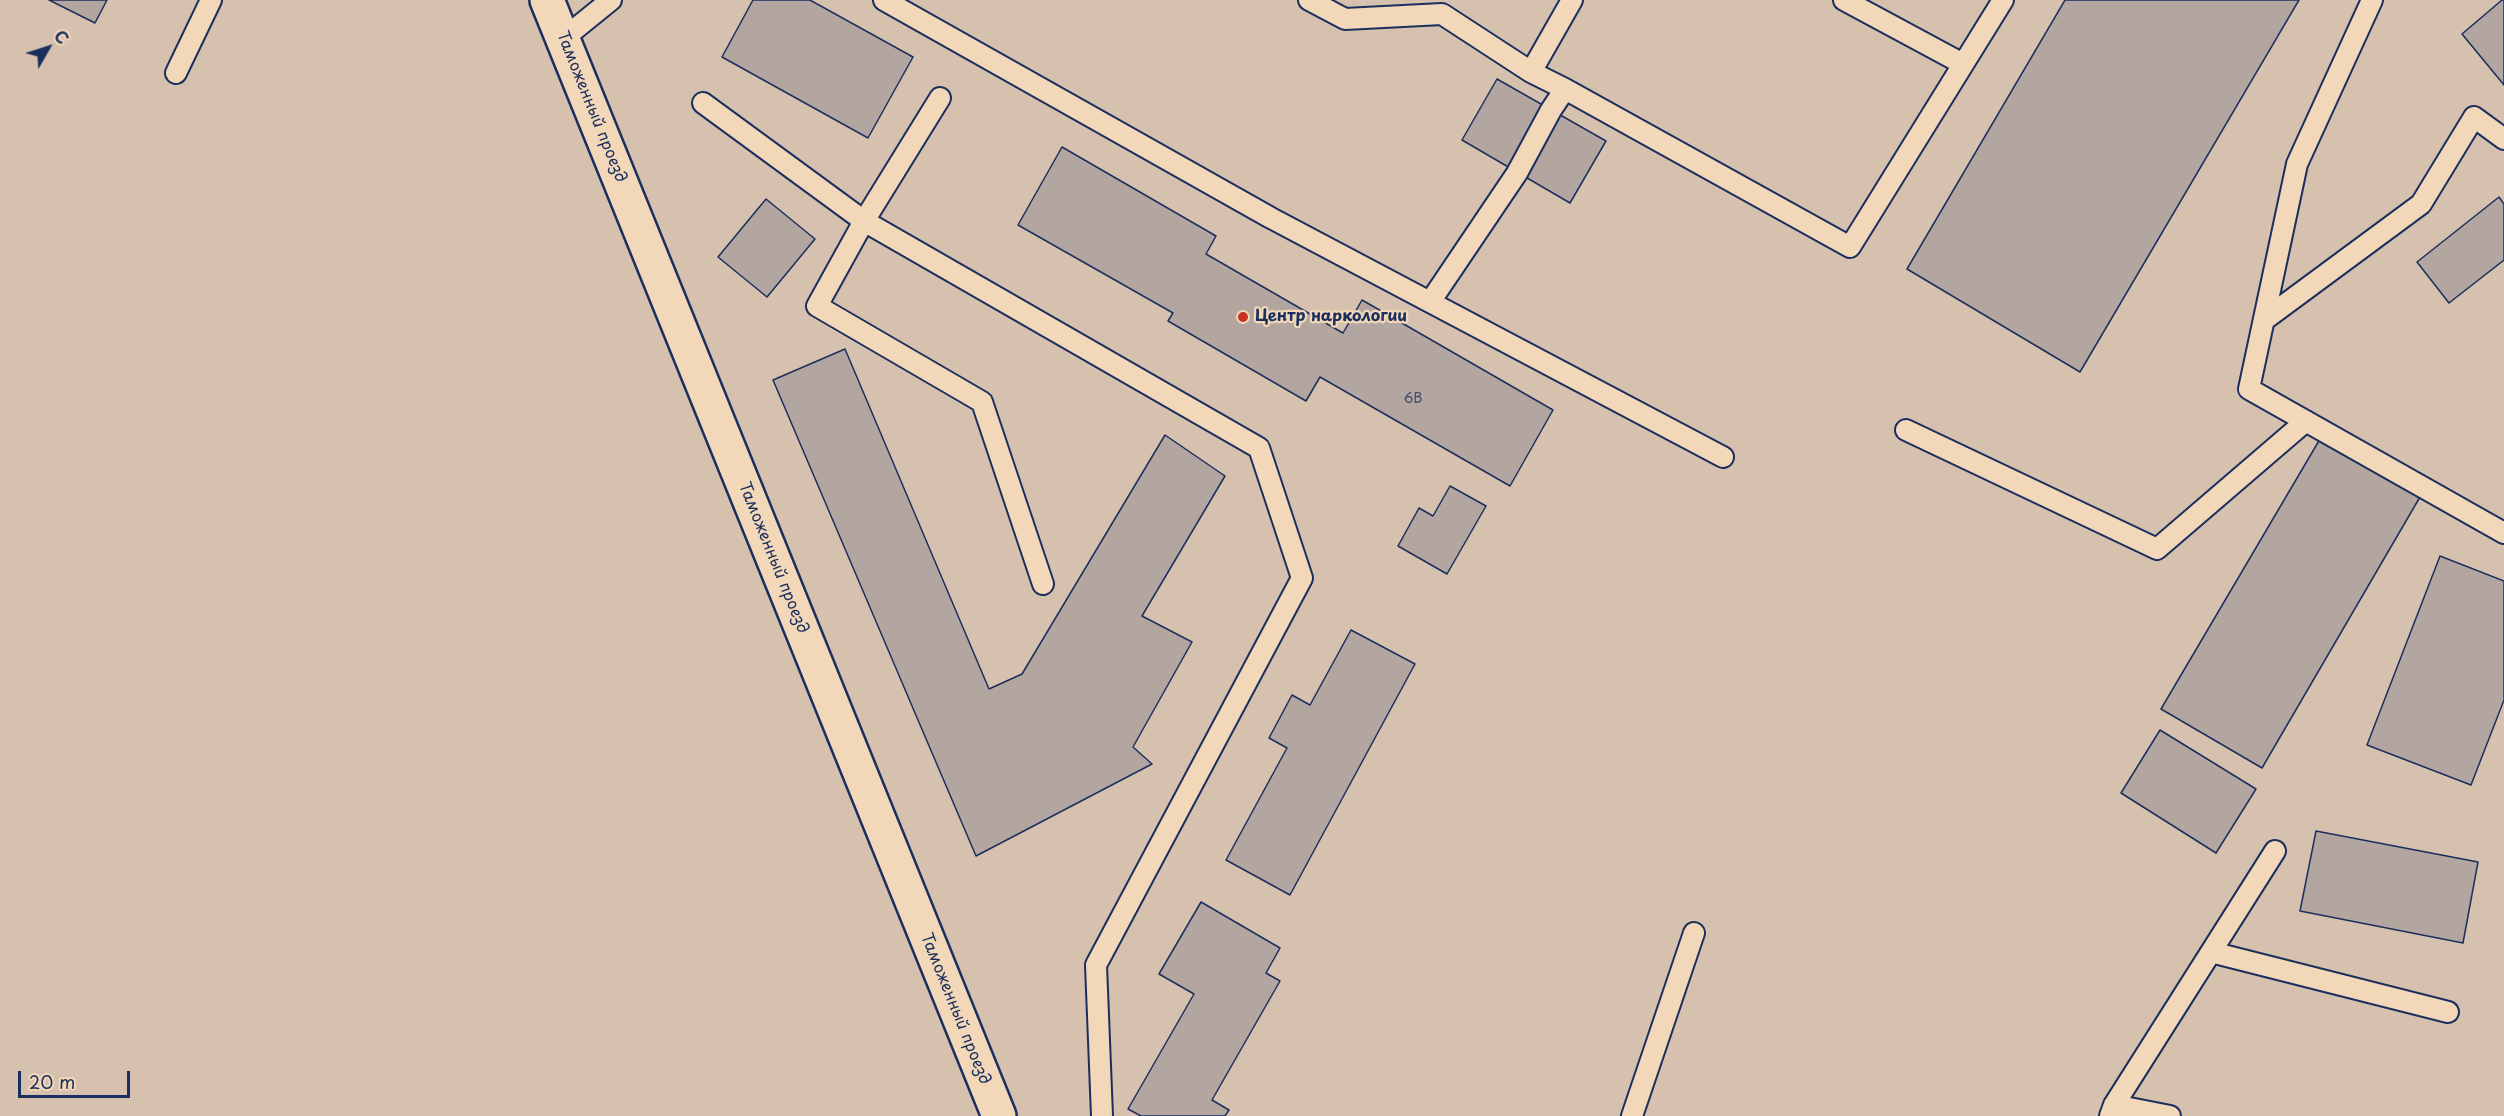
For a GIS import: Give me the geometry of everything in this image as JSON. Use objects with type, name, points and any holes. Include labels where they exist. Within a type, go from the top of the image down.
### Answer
[{"type":"street","name":"Таможенный проезд","points":[[547,0],[999,1116]]},
{"type":"lane","points":[[176,73],[211,0]]},
{"type":"lane","points":[[564,38],[611,0]]},
{"type":"lane","points":[[884,0],[913,8],[1271,218],[1723,457]]},
{"type":"lane","points":[[1310,0],[1345,19],[1442,14],[1532,72],[1850,247],[2003,0]]},
{"type":"lane","points":[[1532,72],[1572,0]]},
{"type":"lane","points":[[1844,0],[1963,64]]},
{"type":"lane","points":[[2372,0],[2297,164],[2249,388],[2504,533]]},
{"type":"lane","points":[[1430,302],[1517,173],[1564,89]]},
{"type":"lane","points":[[940,98],[864,221],[817,306],[982,402],[1043,584]]},
{"type":"lane","points":[[703,103],[864,221],[1259,448],[1302,578],[1096,965],[1102,1116]]},
{"type":"lane","points":[[2264,320],[2421,204],[2474,117],[2504,139]]},
{"type":"lane","points":[[1906,430],[2157,549],[2306,421]]},
{"type":"lane","points":[[2170,1116],[2112,1111],[2275,850]]},
{"type":"lane","points":[[1632,1116],[1694,933]]},
{"type":"lane","points":[[2211,952],[2448,1012]]},
{"type":"shaded area","points":[[0,0],[2504,0],[2504,1116],[0,1116]]},
{"type":"building","points":[[49,0],[107,0],[95,23]]},
{"type":"building","points":[[753,0],[810,0],[913,57],[868,138],[722,57]]},
{"type":"building","points":[[2065,0],[2299,0],[2080,372],[1907,269]]},
{"type":"building","points":[[2504,0],[2504,85],[2462,34]]},
{"type":"building","points":[[1497,79],[1606,141],[1570,203],[1462,140]]},
{"type":"building","name":"Центр наркологии","points":[[1062,147],[1216,236],[1206,254],[1343,333],[1362,300],[1553,410],[1510,486],[1320,377],[1306,401],[1168,321],[1173,313],[1018,225]]},
{"type":"building","points":[[2499,197],[2504,204],[2504,260],[2449,303],[2417,262]]},
{"type":"building","points":[[766,199],[815,239],[767,297],[718,257]]},
{"type":"building","points":[[845,349],[989,689],[1022,674],[1165,435],[1225,476],[1142,616],[1192,642],[1133,747],[1152,764],[976,856],[773,380]]},
{"type":"building","points":[[2320,439],[2420,497],[2262,768],[2161,709]]},
{"type":"building","points":[[1450,486],[1486,506],[1447,574],[1398,546],[1419,508],[1433,516]]},
{"type":"building","points":[[2440,556],[2504,581],[2504,700],[2471,785],[2367,745]]},
{"type":"building","points":[[1351,630],[1415,664],[1290,895],[1226,860],[1287,748],[1269,738],[1292,695],[1310,705]]},
{"type":"building","points":[[2160,730],[2256,789],[2216,853],[2121,793]]},
{"type":"building","points":[[2316,831],[2478,862],[2463,943],[2300,911]]},
{"type":"building","points":[[1201,902],[1280,948],[1266,973],[1280,981],[1212,1100],[1229,1110],[1225,1116],[1141,1116],[1128,1109],[1194,994],[1159,974]]},
{"type":"place","name":"Центр наркологии","points":[[1243,317]]}]
